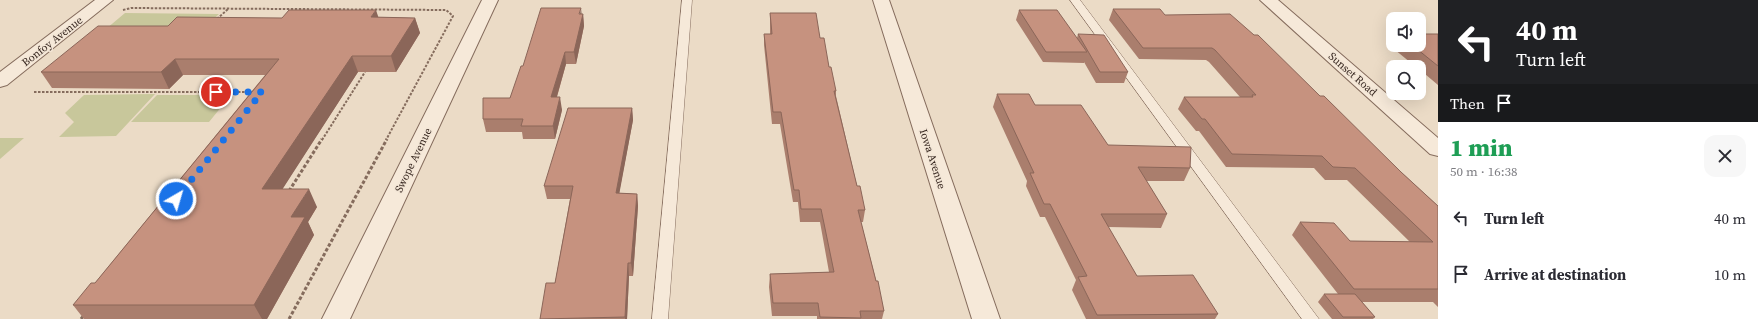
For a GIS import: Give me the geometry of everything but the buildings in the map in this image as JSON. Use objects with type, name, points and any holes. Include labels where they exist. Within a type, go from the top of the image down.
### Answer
[{"type":"street","name":"Bonfoy Avenue","points":[[0,81],[104,0]]},
{"type":"street","name":"Swope Avenue","points":[[336,319],[490,0]]},
{"type":"street","name":"Iowa Avenue","points":[[881,0],[986,319]]},
{"type":"street","name":"Sunset Road","points":[[1268,0],[1438,149]]},
{"type":"lane","points":[[660,319],[687,0]]},
{"type":"lane","points":[[1075,0],[1311,319]]},
{"type":"path","points":[[120,11],[131,8],[296,8],[446,10],[451,12],[453,16],[289,319]]},
{"type":"path","points":[[213,23],[228,8]]},
{"type":"path","points":[[292,14],[296,8]]},
{"type":"path","points":[[288,193],[365,72]]},
{"type":"path","points":[[34,92],[254,92]]},
{"type":"path","points":[[81,319],[86,313]]},
{"type":"green space","points":[[125,13],[219,14],[198,33],[100,34]]},
{"type":"green space","points":[[155,94],[116,136],[59,137],[74,122],[65,113],[84,95]]},
{"type":"green space","points":[[157,95],[231,95],[209,122],[131,122]]},
{"type":"green space","points":[[0,138],[24,138],[0,159]]},
{"type":"route","points":[[176,199],[262,92],[216,92]]}]
